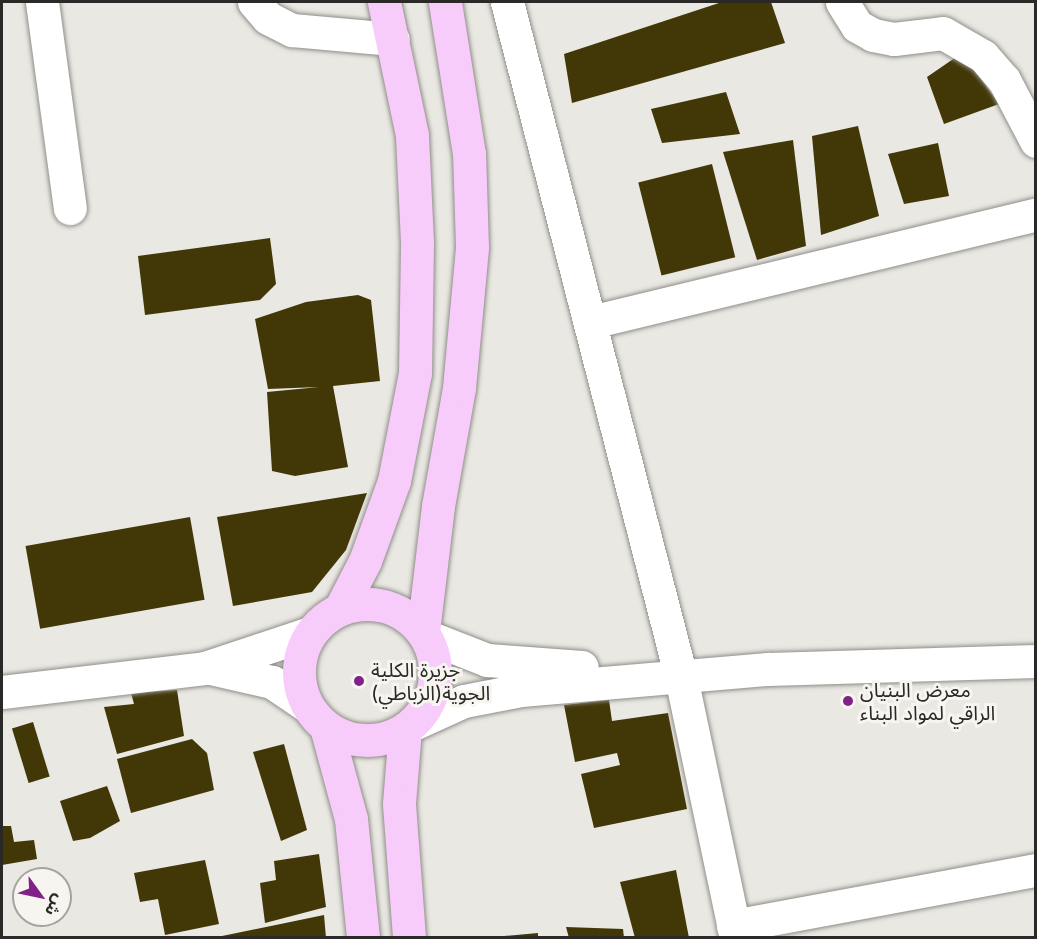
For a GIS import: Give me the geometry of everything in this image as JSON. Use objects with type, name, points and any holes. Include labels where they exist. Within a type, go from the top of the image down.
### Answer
[{"type":"main road","points":[[340,609],[365,561],[394,481],[415,373],[416,184],[412,135],[384,2]]},
{"type":"main road","points":[[425,634],[438,506],[459,388],[472,247],[469,154],[445,2]]},
{"type":"main road","points":[[363,938],[351,819],[298,669],[310,633],[340,609],[358,603],[386,606],[411,618],[425,634],[434,659],[435,684],[430,699],[408,727],[400,748],[399,804],[409,938]]},
{"type":"main road","points":[[316,716],[349,738],[374,740],[408,727]]},
{"type":"street","points":[[42,2],[70,208]]},
{"type":"street","points":[[254,2],[268,18],[292,30],[393,39]]},
{"type":"street","points":[[507,2],[591,322],[679,673],[735,932],[1035,874]]},
{"type":"street","points":[[842,2],[858,26],[873,35],[894,39],[943,33],[983,56],[1004,80],[1035,141]]},
{"type":"street","points":[[591,322],[1035,214]]},
{"type":"street","points":[[2,692],[206,668],[310,633]]},
{"type":"street","points":[[425,634],[487,660],[546,667],[679,673],[1035,661]]},
{"type":"street","points":[[206,668],[272,682],[316,716]]},
{"type":"street","points":[[408,727],[464,701],[495,694],[679,673]]},
{"type":"building","points":[[722,2],[771,2],[785,43],[572,103],[564,54]]},
{"type":"building","points":[[962,53],[999,104],[944,124],[927,77]]},
{"type":"building","points":[[726,92],[740,134],[662,143],[651,109]]},
{"type":"building","points":[[858,126],[879,216],[821,235],[812,136]]},
{"type":"building","points":[[793,140],[806,246],[757,260],[723,152]]},
{"type":"building","points":[[938,143],[949,196],[904,204],[888,154]]},
{"type":"building","points":[[712,164],[735,257],[661,276],[638,182]]},
{"type":"building","points":[[270,238],[276,284],[260,300],[145,315],[138,256]]},
{"type":"building","points":[[358,295],[371,300],[380,381],[333,386],[348,467],[295,476],[272,471],[267,392],[319,387],[268,389],[255,319],[306,302]]},
{"type":"building","points":[[367,493],[346,550],[312,592],[233,606],[217,517]]},
{"type":"building","points":[[190,517],[205,600],[40,629],[26,546]]},
{"type":"building","points":[[177,690],[184,736],[117,754],[104,707],[134,704],[131,693]]},
{"type":"building","points":[[609,700],[612,721],[668,713],[687,809],[594,828],[581,774],[620,765],[617,753],[575,762],[564,705]]},
{"type":"building","points":[[33,722],[50,777],[29,783],[12,728]]},
{"type":"building","points":[[192,739],[207,753],[214,790],[131,813],[117,759]]},
{"type":"building","points":[[284,744],[307,830],[281,841],[253,752]]},
{"type":"building","points":[[107,786],[120,821],[90,838],[73,841],[60,801]]},
{"type":"building","points":[[2,826],[11,826],[14,842],[34,840],[37,859],[2,865]]},
{"type":"building","points":[[319,854],[326,907],[265,923],[260,883],[276,880],[274,861]]},
{"type":"building","points":[[205,860],[219,924],[165,935],[158,899],[140,902],[134,873]]},
{"type":"building","points":[[676,870],[689,938],[635,938],[620,882]]},
{"type":"building","points":[[324,915],[326,938],[222,938],[222,936]]},
{"type":"building","points":[[566,927],[623,929],[624,938],[569,938]]},
{"type":"building","points":[[538,933],[538,938],[504,938],[504,936]]},
{"type":"place","name":"جزيرة الكلية الجوية(الزباطي)","points":[[359,681]]},
{"type":"place","name":"معرض البنيان الراقي لمواد البناء","points":[[848,701]]}]
